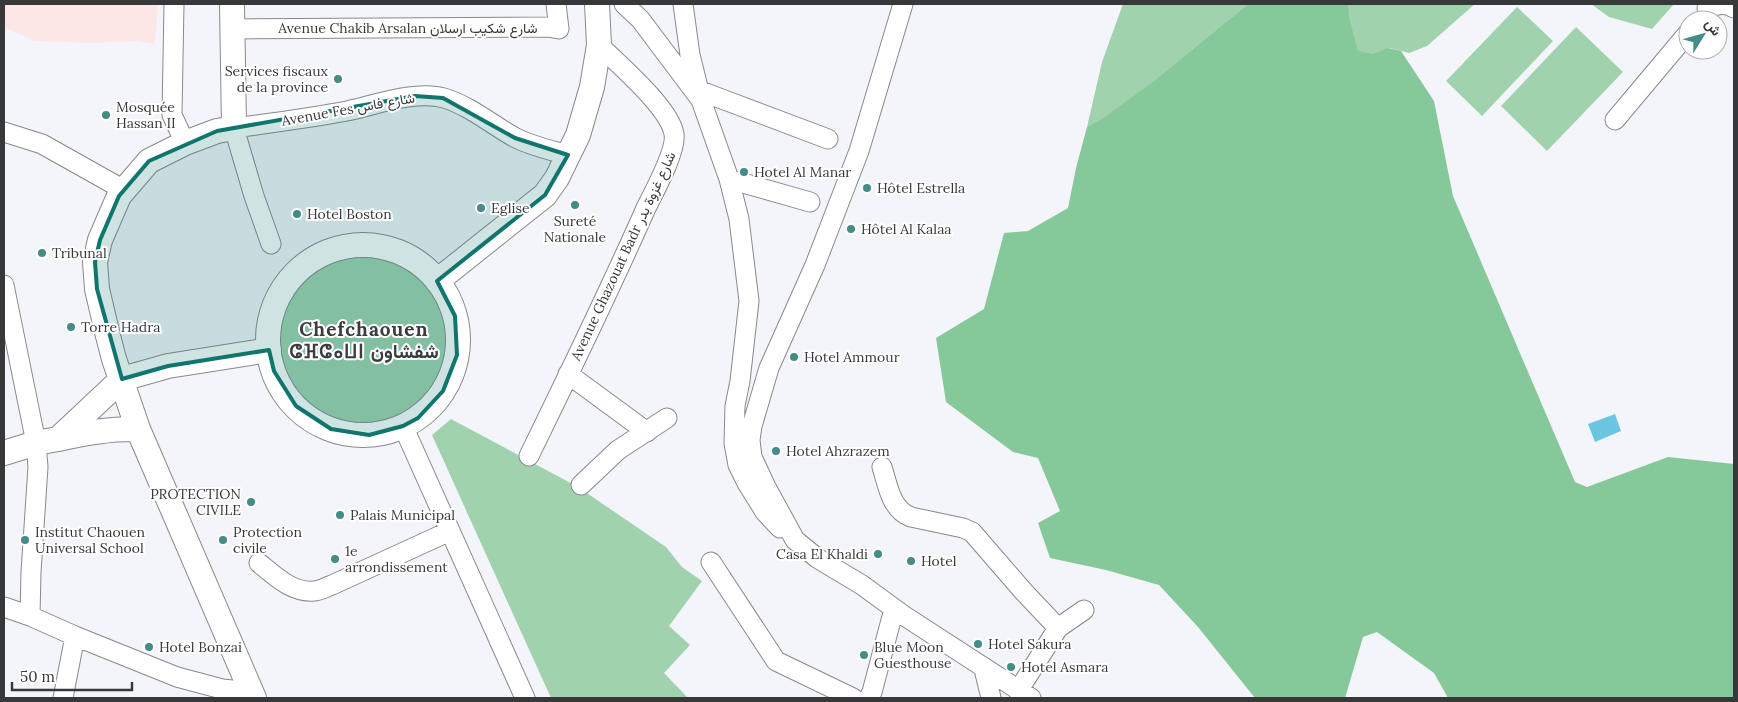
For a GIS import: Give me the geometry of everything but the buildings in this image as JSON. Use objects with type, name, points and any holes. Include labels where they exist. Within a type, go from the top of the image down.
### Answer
[{"type":"street","points":[[174,4],[172,114],[185,143]]},
{"type":"street","points":[[232,4],[234,128],[254,196],[271,244]]},
{"type":"street","name":"Avenue Chakib Arsalan شارع شكيب ارسلان","points":[[232,29],[537,27],[559,29],[556,4]]},
{"type":"street","points":[[437,281],[545,195],[551,188],[578,135],[592,87],[599,45],[597,4]]},
{"type":"street","points":[[624,4],[640,19],[700,95],[828,139]]},
{"type":"street","points":[[683,4],[689,46],[700,95],[729,179],[739,219],[749,301],[740,381],[735,406],[734,443],[738,464],[758,502],[771,520],[818,558],[862,585],[894,609],[1025,696],[1058,628],[1084,610]]},
{"type":"street","points":[[791,535],[752,457],[750,440],[752,426],[769,368],[815,265],[860,150],[903,4]]},
{"type":"street","points":[[1707,10],[1718,4],[1730,5],[1734,8]]},
{"type":"street","name":"Avenue Ghazouat Badr شارع غزوة بدر","points":[[529,456],[632,241],[674,140],[672,126],[659,105],[599,45]]},
{"type":"street","points":[[1615,120],[1678,46]]},
{"type":"street","name":"Avenue Fes شارع فاس","points":[[234,128],[347,111],[415,96],[444,98],[478,114],[516,138],[540,148],[568,155]]},
{"type":"street","points":[[234,128],[218,131],[185,143],[149,161],[119,196],[100,240],[96,262],[97,289],[114,359],[138,429],[253,695]]},
{"type":"street","points":[[4,132],[42,144],[124,190]]},
{"type":"street","points":[[729,179],[810,202]]},
{"type":"street","points":[[350,246],[377,246],[394,250],[410,258],[425,268],[437,281],[448,297],[455,316],[458,335],[457,355],[452,374],[443,391],[418,418],[404,426],[387,432],[369,435],[351,434],[331,429],[312,420],[296,406],[283,390],[274,371],[269,350],[271,317],[285,286],[309,262],[325,253],[350,246]]},
{"type":"street","points":[[4,285],[47,441]]},
{"type":"street","points":[[30,616],[38,467],[47,441],[122,379],[168,366],[269,350]]},
{"type":"street","points":[[568,374],[647,432]]},
{"type":"street","points":[[581,485],[618,450],[667,418]]},
{"type":"street","points":[[404,426],[525,698]]},
{"type":"street","points":[[4,453],[80,434],[116,429],[138,429]]},
{"type":"street","points":[[882,467],[892,499],[898,509],[911,517],[963,528],[972,532],[1058,628]]},
{"type":"street","points":[[259,563],[297,590],[315,591],[450,531]]},
{"type":"street","points":[[711,562],[776,661],[853,698]]},
{"type":"street","points":[[869,698],[877,676],[894,609]]},
{"type":"street","points":[[5,612],[30,616],[75,636],[199,684],[253,695]]},
{"type":"street","points":[[62,698],[75,636]]},
{"type":"street","points":[[984,669],[991,698]]},
{"type":"highlighted area","points":[[415,96],[443,98],[515,138],[568,155],[545,195],[437,281],[455,316],[457,355],[443,391],[418,418],[403,426],[369,435],[331,429],[296,406],[274,371],[269,350],[168,366],[122,379],[97,289],[95,262],[100,240],[119,196],[149,161],[217,131]]},
{"type":"shaded area","points":[[4,4],[158,4],[155,44],[137,41],[93,43],[34,41],[4,27]]},
{"type":"green space","points":[[1123,4],[1248,4],[1149,85],[1103,119],[1087,127],[1102,62]]},
{"type":"green space","points":[[1248,4],[1348,4],[1349,18],[1358,51],[1373,54],[1388,48],[1401,51],[1434,101],[1453,196],[1575,482],[1587,487],[1668,457],[1734,464],[1734,698],[1448,698],[1434,673],[1377,632],[1363,637],[1345,698],[1255,698],[1198,627],[1159,585],[1106,570],[1050,558],[1038,523],[1060,511],[1038,458],[1013,452],[946,402],[936,338],[984,309],[1004,233],[1028,231],[1068,208],[1087,127],[1102,119],[1150,84]]},
{"type":"green space","points":[[1347,4],[1475,4],[1427,46],[1409,53],[1390,48],[1374,55],[1358,53],[1347,18]]},
{"type":"green space","points":[[1591,4],[1674,4],[1652,29],[1609,17]]},
{"type":"green space","points":[[1517,7],[1553,41],[1482,116],[1446,81]]},
{"type":"green space","points":[[1576,27],[1623,72],[1547,151],[1501,106]]},
{"type":"green space","points":[[363,254],[380,256],[396,261],[411,269],[429,286],[445,315],[449,340],[447,357],[442,373],[434,388],[417,406],[388,422],[363,426],[346,424],[330,419],[315,411],[297,394],[281,365],[277,340],[279,323],[284,307],[292,292],[309,274],[338,258]]},
{"type":"green space","points":[[451,419],[578,487],[666,547],[682,567],[702,581],[669,626],[690,645],[664,673],[688,698],[551,698],[432,435]]},
{"type":"water","points":[[1615,414],[1621,431],[1595,442],[1588,424]]},
{"type":"place","name":"Services fiscaux de la province","points":[[338,79]]},
{"type":"place","name":"Mosquée Hassan II","points":[[106,115]]},
{"type":"place","name":"Hotel Al Manar","points":[[744,172]]},
{"type":"place","name":"Hôtel Estrella","points":[[867,188]]},
{"type":"place","name":"Sureté Nationale","points":[[575,205]]},
{"type":"place","name":"Eglise","points":[[481,208]]},
{"type":"place","name":"Hotel Boston","points":[[297,214]]},
{"type":"place","name":"Hôtel Al Kalaa","points":[[851,229]]},
{"type":"place","name":"Tribunal","points":[[42,253]]},
{"type":"place","name":"Torre Hadra","points":[[71,327]]},
{"type":"place","name":"Hotel Ammour","points":[[794,357]]},
{"type":"place","name":"Hotel Ahzrazem","points":[[776,451]]},
{"type":"place","name":"PROTECTION CIVILE","points":[[251,502]]},
{"type":"place","name":"Palais Municipal","points":[[340,515]]},
{"type":"place","name":"Institut Chaouen Universal School","points":[[25,540]]},
{"type":"place","name":"Protection civile","points":[[223,540]]},
{"type":"place","name":"Casa El Khaldi","points":[[878,554]]},
{"type":"place","name":"1e arrondissement","points":[[335,559]]},
{"type":"place","name":"Hotel","points":[[911,561]]},
{"type":"place","name":"Hotel Sakura","points":[[978,644]]},
{"type":"place","name":"Hotel Bonzai","points":[[149,647]]},
{"type":"place","name":"Blue Moon Guesthouse","points":[[864,655]]},
{"type":"place","name":"Hotel Asmara","points":[[1011,667]]},
{"type":"district","name":"Chefchaouen ⵛⴼⵛⴰⵡⵏ شفشاون","points":[[364,340]]}]
